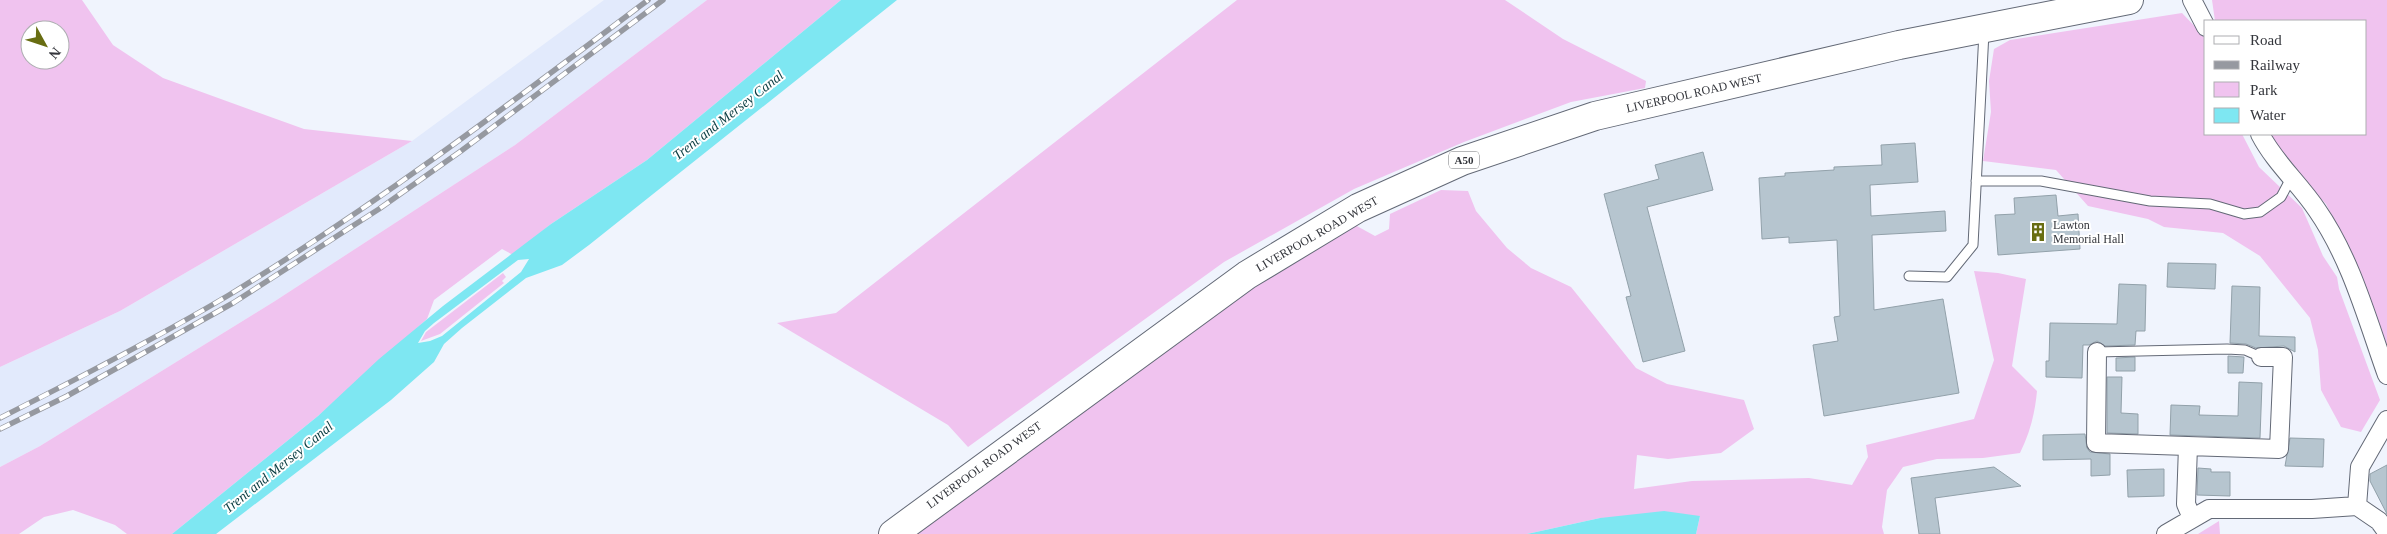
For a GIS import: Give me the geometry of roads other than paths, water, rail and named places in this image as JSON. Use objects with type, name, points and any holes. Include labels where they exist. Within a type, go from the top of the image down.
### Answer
[{"type":"main road","name":"LIVERPOOL ROAD WEST","points":[[892,534],[1247,275],[1358,208],[1462,161],[1595,116],[1898,45],[2129,0]]},
{"type":"street","points":[[2192,0],[2204,23]]},
{"type":"street","points":[[2260,135],[2270,154],[2317,210],[2342,254],[2387,375]]},
{"type":"street","points":[[2097,352],[2096,443],[2280,449],[2283,357],[2260,357]]},
{"type":"street","points":[[2357,506],[2360,467],[2387,420]]},
{"type":"street","points":[[2188,446],[2186,504],[2192,518]]},
{"type":"street","points":[[2166,534],[2209,509],[2312,509],[2357,506],[2378,521],[2387,532]]},
{"type":"lane","points":[[1909,276],[1948,277],[1973,245],[1984,29]]},
{"type":"lane","points":[[1976,182],[2041,181],[2150,201],[2210,204],[2244,214],[2260,212],[2281,197],[2292,178]]},
{"type":"lane","points":[[2097,352],[2227,349],[2245,350],[2260,357]]},
{"type":"water","name":"Trent and Mersey Canal","points":[[841,0],[897,0],[589,245],[562,265],[526,278],[462,328],[444,344],[434,362],[391,400],[216,534],[172,534],[318,416],[379,359],[443,306],[551,224],[647,160]],"holes":[[[529,259],[521,272],[442,336],[418,343],[425,331],[434,323],[518,260]]]},
{"type":"water","points":[[1664,511],[1700,516],[1696,534],[1527,534],[1600,518]]},
{"type":"railway","points":[[0,418],[87,374],[173,327],[283,261],[442,153],[648,0]]},
{"type":"railway","points":[[0,429],[67,396],[233,303],[379,209],[461,151],[663,0]]},
{"type":"place","name":"Lawton Memorial Hall","points":[[2038,232]]}]
